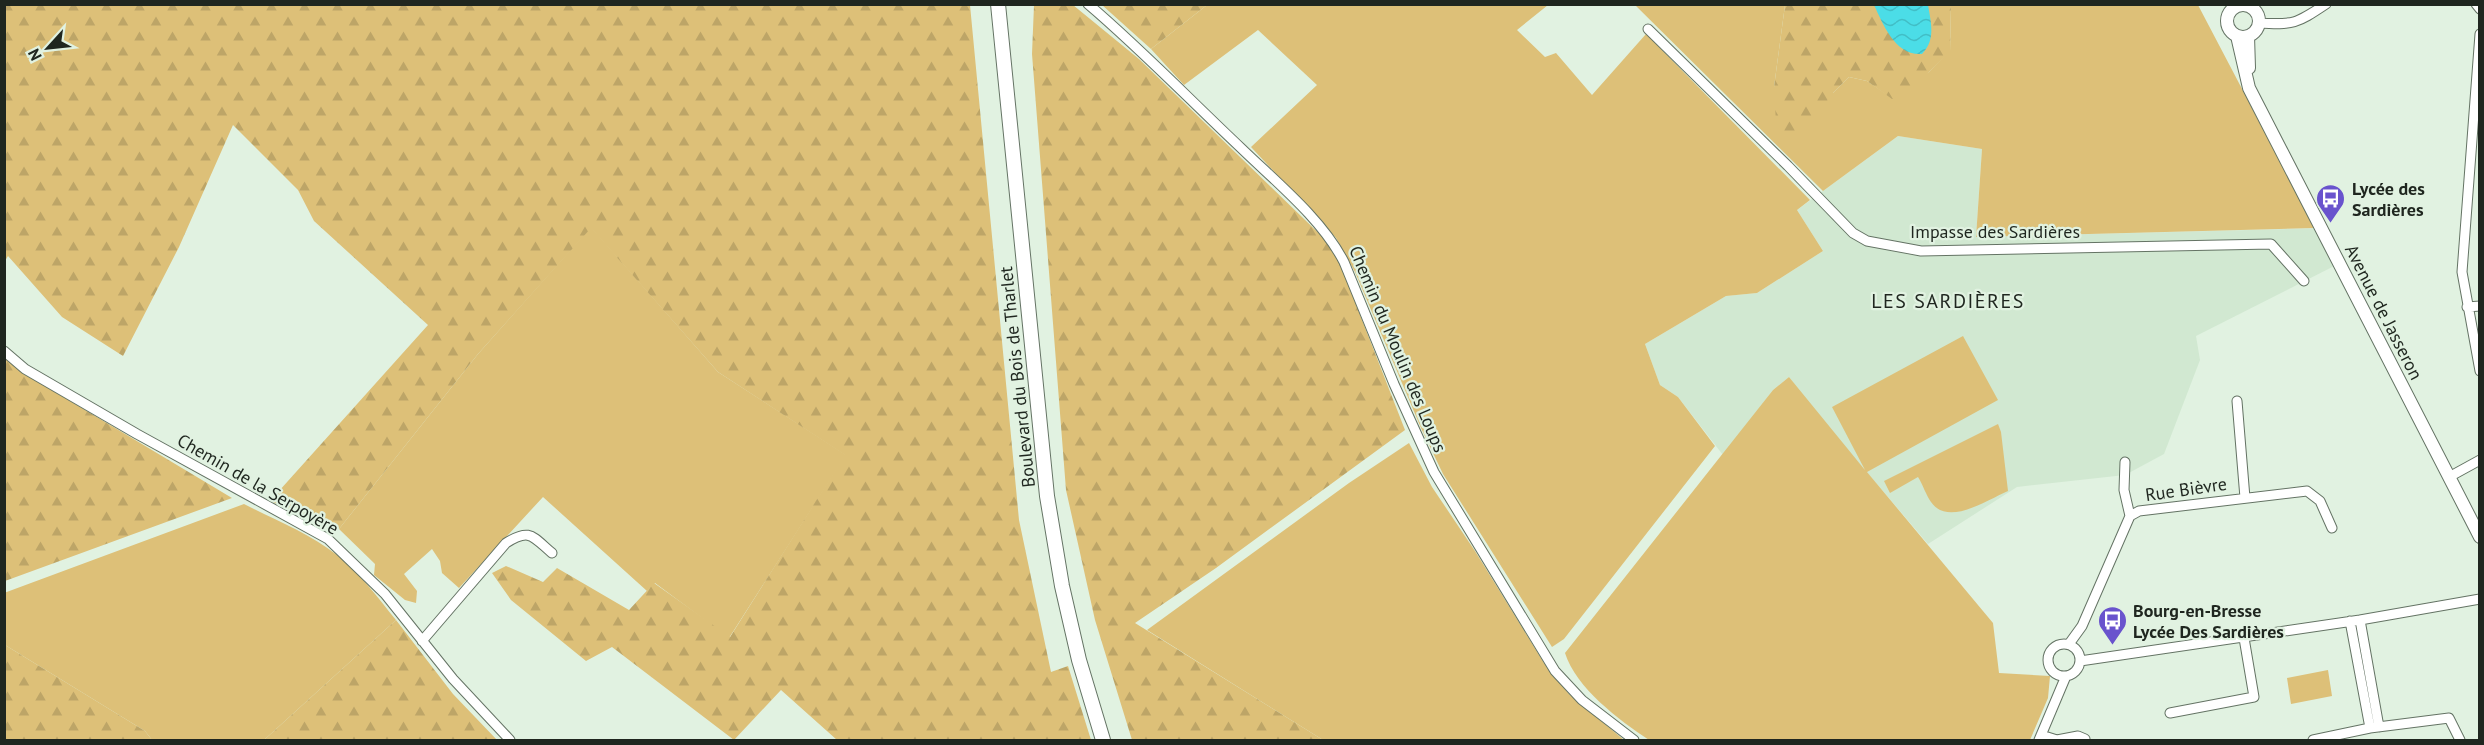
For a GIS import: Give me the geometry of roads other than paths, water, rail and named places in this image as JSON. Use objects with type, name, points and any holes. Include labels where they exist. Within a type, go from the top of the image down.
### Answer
[{"type":"main road","name":"Boulevard du Bois de Tharlet","points":[[998,4],[1047,496],[1066,607],[1103,741]]},
{"type":"main road","points":[[2240,6],[2251,8],[2256,12],[2258,23],[2254,33],[2242,36],[2232,33],[2227,24],[2228,8],[2240,6]]},
{"type":"main road","name":"Avenue de Jasseron","points":[[2242,36],[2253,86],[2452,475],[2480,537]]},
{"type":"main road","name":"Avenue de Jasseron","points":[[2452,475],[2480,520]]},
{"type":"street","name":"Chemin du Moulin des Loups","points":[[1088,4],[1279,185],[1334,242],[1434,472],[1555,671],[1582,700],[1634,741]]},
{"type":"street","points":[[2258,23],[2288,25],[2302,20],[2326,4]]},
{"type":"street","points":[[2476,4],[2480,9]]},
{"type":"street","name":"Impasse des Sardières","points":[[1648,29],[1853,233],[1867,241],[1921,251],[2271,244],[2304,281]]},
{"type":"street","points":[[2480,34],[2462,272],[2480,371]]},
{"type":"street","points":[[2469,193],[2480,193]]},
{"type":"street","points":[[2467,307],[2480,306]]},
{"type":"street","name":"Chemin de la Serpoyère","points":[[4,351],[25,369],[80,401],[328,539],[385,594],[453,679],[510,741]]},
{"type":"street","points":[[2237,401],[2246,498]]},
{"type":"street","points":[[2452,475],[2480,460]]},
{"type":"street","points":[[2125,462],[2124,490],[2130,516]]},
{"type":"street","name":"Rue Bièvre","points":[[2069,644],[2082,626],[2130,516],[2139,511],[2307,491],[2320,501],[2332,528]]},
{"type":"street","points":[[422,641],[506,543],[521,534],[530,534],[552,553]]},
{"type":"street","points":[[2080,661],[2355,621],[2480,599]]},
{"type":"street","points":[[2355,621],[2375,727]]},
{"type":"street","points":[[2170,713],[2254,697],[2244,638]]},
{"type":"street","points":[[2055,701],[2054,673],[2048,663],[2050,650],[2061,644],[2069,644],[2078,651],[2080,661],[2076,671],[2066,676],[2040,738],[2057,740],[2078,736],[2085,739]]},
{"type":"street","points":[[2054,673],[2066,676]]},
{"type":"street","points":[[2313,741],[2375,727],[2450,718],[2460,741]]},
{"type":"water","points":[[1874,5],[1928,5],[1931,37],[1922,54],[1904,50],[1897,44],[1886,29]]},
{"type":"place","name":"Lycée des Sardières","points":[[2331,224]]},
{"type":"place","name":"Bourg-en-Bresse Lycée Des Sardières","points":[[2112,646]]},
{"type":"district","name":"LES SARDIÈRES","points":[[1948,301]]}]
